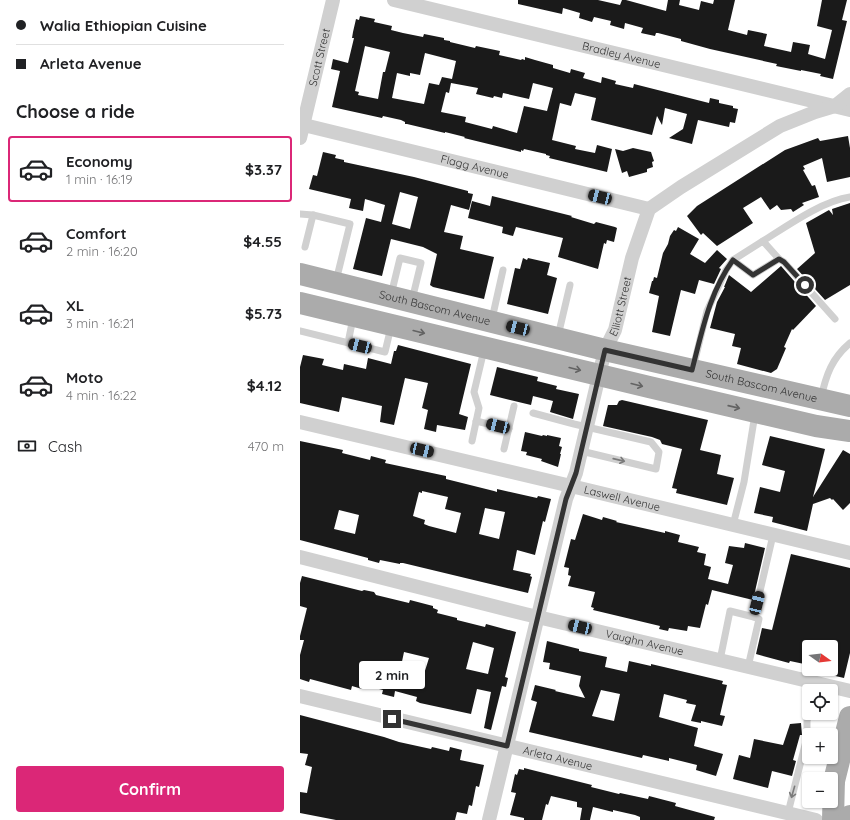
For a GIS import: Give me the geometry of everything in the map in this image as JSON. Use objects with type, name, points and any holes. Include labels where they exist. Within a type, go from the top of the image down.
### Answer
[{"type":"main road","name":"South Bascom Avenue","points":[[300,274],[605,350],[850,406]]},
{"type":"main road","points":[[300,303],[755,412],[816,426],[850,431]]},
{"type":"main road","points":[[833,820],[841,781],[850,717]]},
{"type":"main road","points":[[825,820],[828,808]]},
{"type":"main road","points":[[849,820],[850,816]]},
{"type":"street","name":"Scott Street","points":[[301,129],[333,0]]},
{"type":"street","name":"Bradley Avenue","points":[[394,0],[850,110]]},
{"type":"street","points":[[649,209],[681,187],[780,126],[835,106],[850,94]]},
{"type":"street","name":"Flagg Avenue","points":[[301,129],[649,209]]},
{"type":"street","name":"Elliott Street","points":[[489,820],[539,617],[566,499],[576,473],[605,350],[615,330],[632,258],[649,209]]},
{"type":"street","name":"Laswell Avenue","points":[[300,422],[850,553]]},
{"type":"street","name":"Vaughn Avenue","points":[[300,557],[539,617],[748,667],[806,684]]},
{"type":"street","name":"Vaughn Avenue","points":[[838,690],[850,691]]},
{"type":"street","name":"Arleta Avenue","points":[[300,696],[816,820]]},
{"type":"lane","points":[[692,370],[707,310],[726,270],[733,260],[804,216],[839,198],[850,197]]},
{"type":"lane","points":[[300,214],[313,215],[350,224],[335,283]]},
{"type":"lane","points":[[305,248],[313,215]]},
{"type":"lane","points":[[763,241],[835,319]]},
{"type":"lane","points":[[400,258],[421,263],[401,300],[400,258]]},
{"type":"lane","points":[[733,260],[753,275],[779,259]]},
{"type":"lane","points":[[491,322],[503,270]]},
{"type":"lane","points":[[557,338],[570,285]]},
{"type":"lane","points":[[348,343],[354,316]]},
{"type":"lane","points":[[300,331],[385,352],[391,325]]},
{"type":"lane","points":[[820,400],[826,374],[839,354],[850,343]]},
{"type":"lane","points":[[472,441],[479,408],[474,392],[485,348]]},
{"type":"lane","points":[[504,449],[514,406]]},
{"type":"lane","points":[[733,525],[744,482],[755,412]]},
{"type":"lane","points":[[533,413],[650,442],[659,452],[656,469],[581,451]]},
{"type":"lane","points":[[476,421],[509,429]]},
{"type":"lane","points":[[754,617],[773,535]]},
{"type":"lane","points":[[720,660],[730,612],[754,617],[759,619],[748,667]]},
{"type":"lane","points":[[788,813],[807,736],[807,720]]},
{"type":"building","points":[[518,0],[598,0],[620,5],[622,0],[626,0],[666,11],[668,0],[680,0],[679,5],[699,10],[701,1],[713,4],[714,0],[735,0],[728,30],[747,35],[748,30],[767,34],[764,46],[791,52],[793,42],[810,45],[808,54],[825,59],[832,30],[817,26],[822,0],[847,0],[842,20],[847,21],[833,79],[820,76],[821,74],[776,66],[777,64],[710,49],[658,33],[656,33],[655,36],[641,33],[643,28],[625,23],[624,29],[610,25],[611,21],[594,17],[592,22],[579,18],[580,13],[563,8],[562,14],[518,4]]},
{"type":"building","points":[[360,16],[375,19],[374,22],[392,26],[391,30],[423,37],[424,34],[444,38],[444,40],[450,42],[475,48],[476,46],[500,51],[499,55],[521,60],[525,60],[525,57],[553,65],[553,68],[570,73],[571,69],[585,73],[583,78],[601,83],[602,77],[616,81],[615,84],[633,88],[634,84],[709,103],[710,98],[719,100],[719,103],[733,106],[733,108],[738,109],[735,123],[730,122],[729,127],[698,120],[692,144],[669,138],[683,129],[687,114],[665,108],[662,125],[657,116],[652,135],[591,120],[596,98],[575,93],[571,106],[560,103],[552,140],[576,146],[575,149],[595,153],[597,145],[612,149],[607,172],[549,158],[550,156],[546,154],[524,149],[523,151],[521,150],[521,152],[445,132],[405,124],[405,122],[401,120],[383,116],[382,118],[332,107],[340,71],[331,69],[333,59],[348,63],[354,38],[352,38],[356,19],[359,20]],"holes":[[[365,46],[390,52],[385,72],[383,72],[378,99],[358,95],[359,92],[355,91]],[[425,53],[456,61],[452,79],[442,77],[439,85],[429,83],[424,104],[392,98],[397,73],[410,76],[410,73],[420,75]],[[451,83],[478,88],[476,94],[493,98],[494,96],[502,98],[503,93],[529,99],[533,83],[553,88],[547,111],[524,106],[517,133],[493,126],[492,129],[465,122],[466,117],[441,112],[446,92],[449,93]]]},
{"type":"building","points":[[848,136],[850,148],[850,177],[827,182],[822,158],[803,166],[805,169],[803,170],[812,186],[815,185],[819,197],[802,203],[804,205],[793,212],[791,209],[781,210],[777,205],[770,210],[761,197],[743,208],[753,223],[717,246],[703,233],[701,235],[687,216],[697,206],[785,150],[818,138],[820,141]]},
{"type":"building","points":[[633,148],[651,152],[654,161],[652,162],[653,167],[647,169],[647,172],[629,177],[627,171],[622,173],[615,149],[623,151]]},
{"type":"building","points":[[323,152],[336,155],[335,158],[344,160],[344,162],[414,177],[468,191],[468,193],[473,194],[469,210],[451,205],[444,232],[463,236],[460,249],[494,257],[484,299],[433,287],[430,285],[437,254],[423,247],[391,239],[382,276],[353,269],[366,218],[381,222],[385,205],[365,199],[363,211],[349,208],[351,199],[309,189],[313,175],[317,176]],"holes":[[[400,192],[418,197],[410,229],[392,224]]]},
{"type":"building","points":[[492,196],[572,216],[571,217],[594,224],[596,222],[615,227],[617,228],[614,242],[607,240],[606,244],[604,243],[598,269],[558,257],[563,238],[516,227],[513,236],[502,233],[503,227],[468,218],[472,201],[490,206]]},
{"type":"building","points":[[850,203],[850,285],[825,300],[797,269],[815,253],[806,223],[829,210],[833,215],[832,209]]},
{"type":"building","points":[[678,227],[699,239],[690,254],[705,263],[717,250],[727,259],[719,268],[721,269],[714,284],[699,280],[695,294],[681,290],[670,336],[652,332],[659,296],[649,293],[654,277],[657,278],[663,253],[670,236]]},
{"type":"building","points":[[523,258],[527,260],[528,258],[550,263],[547,275],[557,278],[548,314],[507,304],[515,268],[520,269]]},
{"type":"building","points":[[781,266],[816,306],[793,330],[792,329],[777,369],[771,373],[737,364],[741,348],[732,346],[735,334],[710,328],[717,302],[725,287],[729,275],[751,292]]},
{"type":"building","points":[[398,345],[471,364],[459,414],[468,417],[465,430],[437,425],[436,432],[424,429],[428,410],[422,408],[428,383],[405,378],[394,425],[380,422],[382,406],[342,397],[339,412],[300,403],[300,367],[303,355],[324,359],[322,365],[343,370],[344,364],[366,369],[368,358],[391,364],[394,351],[396,351]]},
{"type":"building","points":[[497,367],[538,377],[537,381],[557,386],[556,389],[579,394],[573,419],[550,412],[553,401],[533,396],[531,405],[490,395]]},
{"type":"building","points":[[622,400],[708,420],[700,450],[721,455],[717,474],[734,478],[727,505],[676,493],[677,489],[672,488],[682,449],[662,444],[660,440],[652,437],[603,426],[608,405],[617,405],[619,401]]},
{"type":"building","points":[[525,432],[561,438],[559,446],[562,447],[558,467],[541,461],[542,459],[526,455],[527,452],[521,451]]},
{"type":"building","points":[[770,436],[825,449],[813,497],[843,450],[850,454],[850,503],[843,510],[833,499],[832,500],[830,498],[813,504],[807,531],[772,522],[773,517],[754,513],[760,487],[780,492],[785,471],[762,465]]},
{"type":"building","points":[[300,441],[343,450],[342,453],[370,460],[371,456],[386,460],[385,463],[446,476],[446,479],[497,492],[497,489],[537,498],[538,496],[551,499],[545,522],[543,521],[535,555],[517,550],[513,570],[531,574],[530,576],[532,577],[528,593],[403,563],[400,564],[380,560],[379,563],[368,560],[368,558],[300,540]],"holes":[[[422,491],[448,497],[445,509],[461,513],[456,533],[429,526],[424,524],[425,520],[413,516],[419,492],[422,493]],[[485,508],[505,512],[499,539],[479,534]],[[339,510],[359,515],[355,534],[334,529]]]},
{"type":"building","points":[[583,514],[602,520],[603,517],[617,521],[616,522],[680,535],[678,542],[699,547],[697,552],[706,554],[704,565],[711,567],[708,579],[728,584],[733,565],[725,563],[729,546],[744,548],[745,543],[765,548],[753,600],[712,590],[708,605],[706,604],[700,628],[688,626],[687,631],[669,628],[668,631],[659,629],[660,626],[593,610],[594,608],[591,607],[595,592],[568,586],[571,576],[568,575],[569,568],[564,567],[571,539],[575,540]]},
{"type":"building","points":[[791,554],[850,568],[850,653],[844,678],[835,676],[838,676],[838,640],[802,640],[802,664],[790,661],[789,663],[756,654],[762,628],[772,630]]},
{"type":"building","points":[[302,576],[362,591],[374,592],[376,595],[409,603],[410,600],[433,606],[433,608],[438,610],[437,613],[457,618],[457,620],[485,627],[486,624],[516,632],[505,677],[508,678],[506,687],[502,686],[491,730],[484,728],[491,692],[477,689],[471,714],[420,703],[416,701],[417,697],[395,691],[394,697],[382,694],[383,690],[363,685],[362,689],[352,686],[351,690],[310,679],[309,682],[300,679],[300,655],[304,640],[300,640],[300,636],[307,608],[300,606],[300,583]],"holes":[[[473,642],[494,648],[488,674],[466,669]],[[404,652],[429,658],[423,677],[400,671]]]},
{"type":"building","points":[[547,641],[579,649],[579,651],[607,657],[605,667],[627,672],[629,661],[651,666],[651,664],[723,681],[722,684],[727,685],[720,715],[725,716],[722,726],[701,721],[701,723],[691,721],[696,705],[686,703],[687,700],[664,694],[659,717],[698,728],[694,746],[723,754],[716,776],[696,770],[697,765],[669,758],[669,761],[643,755],[642,758],[529,732],[537,702],[531,700],[535,685],[585,698],[579,686],[581,676],[549,669],[550,663],[543,662]],"holes":[[[601,690],[620,694],[614,721],[592,716]]]},
{"type":"building","points":[[300,715],[399,742],[431,749],[432,747],[449,751],[450,747],[462,750],[460,760],[484,765],[479,787],[476,786],[472,806],[469,805],[467,814],[457,812],[455,820],[336,820],[300,813],[300,792],[307,793],[312,767],[305,765],[308,754],[300,753]]},
{"type":"building","points":[[801,723],[802,735],[800,735],[793,760],[796,761],[792,776],[772,771],[768,788],[733,779],[739,755],[750,758],[754,739],[783,745],[790,724]]},
{"type":"building","points":[[524,768],[592,785],[591,787],[619,794],[648,799],[649,796],[676,803],[675,806],[715,817],[714,820],[640,820],[640,817],[635,815],[593,807],[590,820],[580,820],[582,808],[577,807],[577,802],[551,796],[548,805],[546,804],[542,820],[524,820],[524,818],[510,815],[516,793],[511,792],[515,774],[517,775],[519,769],[524,770]]},
{"type":"route","points":[[392,719],[507,746],[566,499],[576,473],[605,350],[692,370],[707,310],[726,270],[733,260],[753,275],[779,259],[782,260],[805,285]]}]
